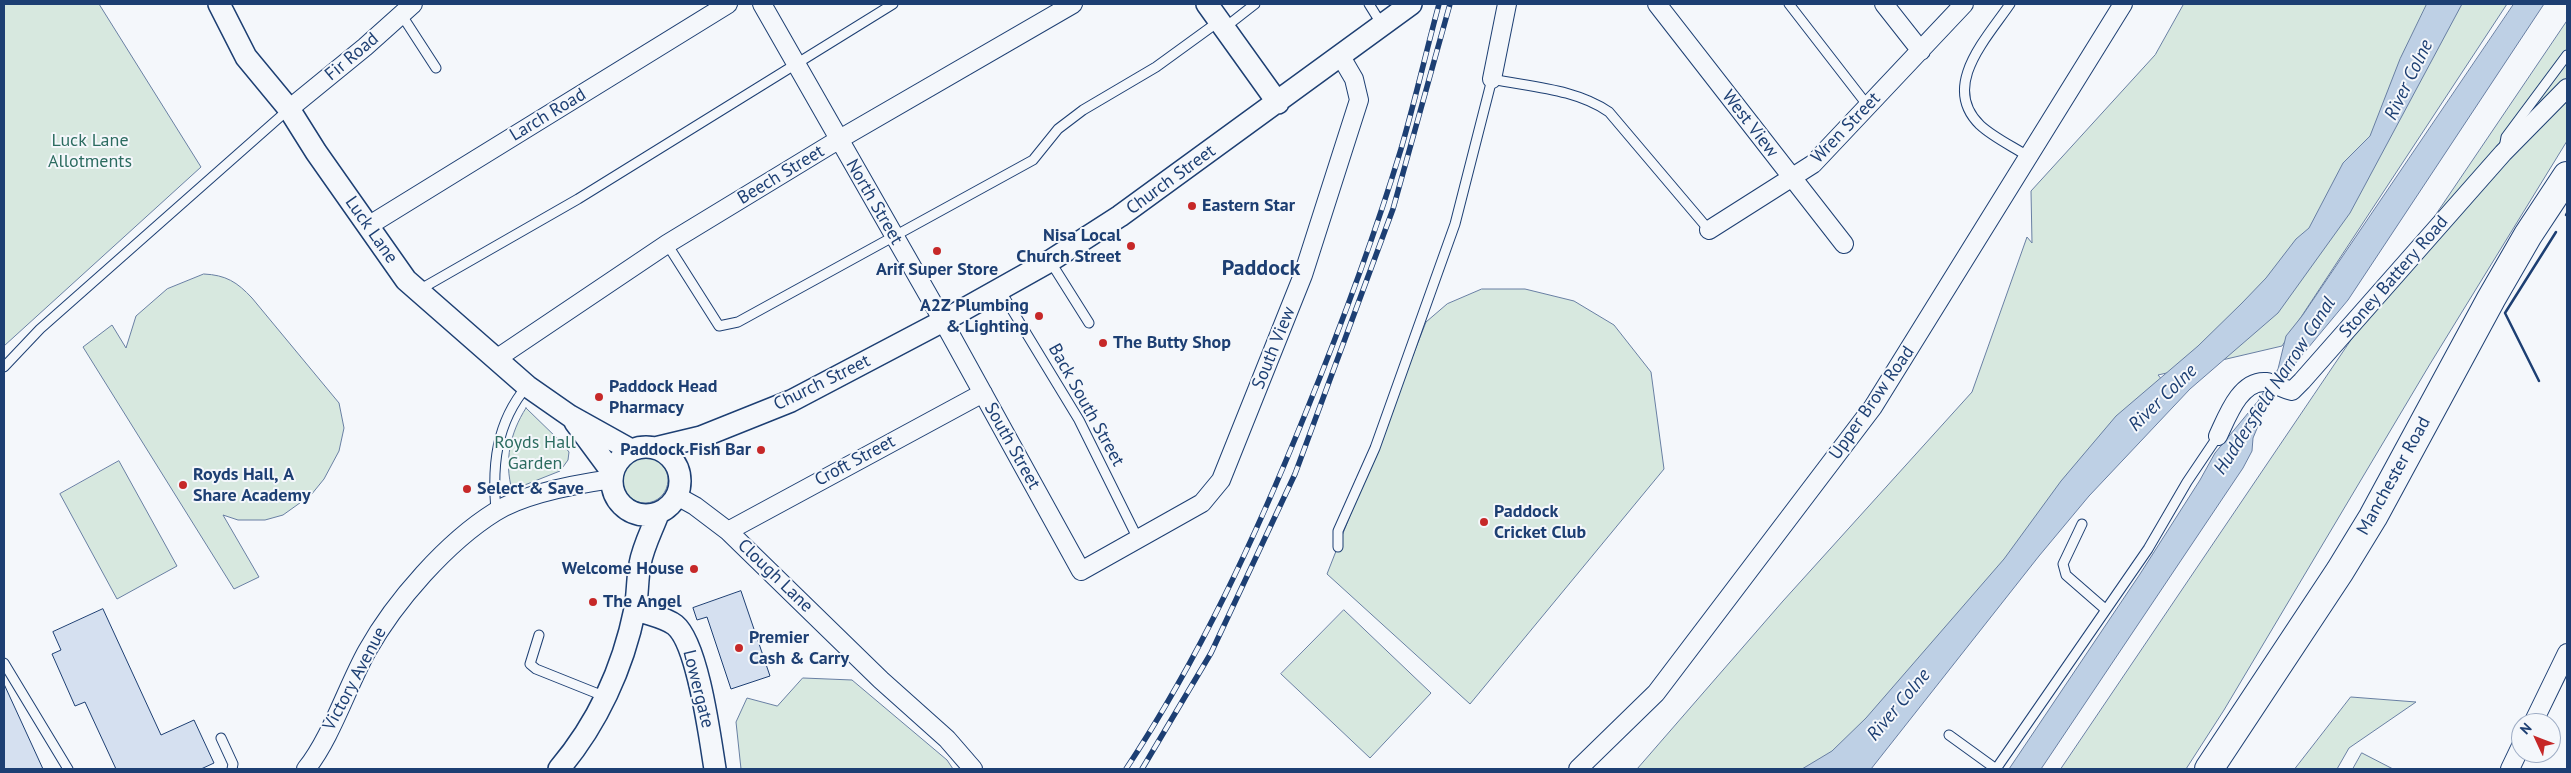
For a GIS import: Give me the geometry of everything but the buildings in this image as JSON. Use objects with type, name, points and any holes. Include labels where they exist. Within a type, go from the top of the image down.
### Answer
[{"type":"main road","name":"Manchester Road","points":[[2209,769],[2308,621],[2373,517],[2490,299],[2528,235],[2567,176]]},
{"type":"street","name":"Luck Lane","points":[[218,4],[246,56],[289,109],[316,152],[406,280],[527,386],[570,416],[631,450]]},
{"type":"street","name":"Larch Road","points":[[368,226],[728,4]]},
{"type":"street","name":"North Street","points":[[762,4],[943,321]]},
{"type":"street","name":"Beech Street","points":[[496,359],[667,244],[838,140],[1073,4]]},
{"type":"street","points":[[1207,4],[1278,103]]},
{"type":"street","name":"Church Street","points":[[655,448],[701,437],[791,401],[943,321],[1050,261],[1120,216],[1278,103],[1411,4]]},
{"type":"street","points":[[1492,79],[1507,4]]},
{"type":"street","name":"West View","points":[[1657,4],[1844,244]]},
{"type":"street","points":[[1884,4],[1921,51]]},
{"type":"street","name":"Wren Street","points":[[1709,230],[1812,164],[1964,4]]},
{"type":"street","name":"Upper Brow Road","points":[[1578,769],[1656,693],[1873,407],[2123,4]]},
{"type":"street","name":"Fir Road","points":[[289,109],[407,9]]},
{"type":"street","name":"South View","points":[[1081,571],[1202,502],[1221,480],[1303,275],[1359,100],[1354,79],[1340,55]]},
{"type":"street","name":"Stoney Battery Road","points":[[2218,436],[2230,410],[2241,394],[2254,384],[2267,382],[2292,390],[2302,381],[2503,153],[2567,88]]},
{"type":"street","name":"South Street","points":[[943,321],[1081,571]]},
{"type":"street","name":"Croft Street","points":[[728,531],[983,393]]},
{"type":"street","name":"Luck Lane","points":[[570,416],[612,475]]},
{"type":"street","points":[[679,474],[669,455],[655,448],[643,447],[631,450],[616,463],[611,486],[618,502],[633,514],[645,516],[658,514],[666,510],[676,496],[679,474],[701,437]]},
{"type":"street","name":"Victory Avenue","points":[[306,769],[346,696],[367,652],[386,622],[432,567],[461,538],[496,511],[568,485],[612,475]]},
{"type":"street","name":"Clough Lane","points":[[676,496],[695,506],[728,531],[881,680],[948,739],[973,769]]},
{"type":"street","points":[[633,514],[640,563]]},
{"type":"street","points":[[559,769],[590,726],[606,697],[620,661],[635,610],[640,563],[658,514]]},
{"type":"street","name":"Lowergate","points":[[635,610],[674,625],[689,649],[702,699],[715,769]]},
{"type":"street","points":[[2537,713],[2567,653]]},
{"type":"lane","points":[[419,290],[578,199],[893,4]]},
{"type":"lane","points":[[667,244],[720,326],[738,322],[1033,160],[1058,129],[1077,115],[1255,4]]},
{"type":"lane","points":[[1368,4],[1382,25]]},
{"type":"lane","points":[[1789,4],[1868,106]]},
{"type":"lane","points":[[2010,4],[1968,65],[1964,81],[1966,99],[1972,116],[1982,127],[2029,157]]},
{"type":"lane","points":[[407,9],[436,68]]},
{"type":"lane","points":[[2503,153],[2506,137],[2567,55]]},
{"type":"lane","points":[[1338,546],[1338,531],[1376,448],[1455,224],[1492,79],[1573,94],[1595,102],[1609,112],[1709,230]]},
{"type":"lane","points":[[4,367],[40,329],[289,109]]},
{"type":"lane","points":[[1050,261],[1089,323]]},
{"type":"lane","name":"Back South Street","points":[[1000,289],[1080,420],[1138,539]]},
{"type":"lane","points":[[496,511],[493,478],[499,438],[506,416],[527,386]]},
{"type":"lane","points":[[1949,735],[1996,769],[2148,549],[2187,482],[2218,436]]},
{"type":"lane","points":[[2082,524],[2062,564],[2066,575],[2106,609]]},
{"type":"lane","points":[[539,635],[530,664],[536,669],[606,697]]},
{"type":"lane","points":[[4,663],[68,769]]},
{"type":"lane","points":[[221,738],[233,764],[232,769]]},
{"type":"green space","name":"Luck Lane Allotments","points":[[4,4],[99,4],[201,167],[4,346]]},
{"type":"green space","points":[[2184,4],[2507,4],[2282,346],[2158,375],[2164,382],[1839,769],[1637,769],[1783,601],[1972,392],[2027,237],[2032,243],[2031,191],[2155,55]]},
{"type":"green space","points":[[2567,21],[2567,141],[2430,364],[2224,710],[2186,769],[2061,769]]},
{"type":"green space","points":[[204,274],[231,280],[252,298],[339,403],[344,428],[339,451],[324,479],[311,495],[283,515],[265,520],[238,520],[223,515],[259,577],[234,589],[83,347],[112,325],[126,348],[136,316],[167,289]]},
{"type":"green space","name":"Paddock Cricket Club","points":[[1482,289],[1525,289],[1574,301],[1614,325],[1651,372],[1664,469],[1470,704],[1327,574],[1426,322],[1447,304]]},
{"type":"green space","name":"Royds Hall Garden","points":[[526,408],[561,442],[569,452],[568,460],[560,471],[512,490],[509,468],[510,448],[516,427]]},
{"type":"green space","points":[[645,457],[658,461],[664,467],[668,480],[664,493],[658,499],[645,503],[632,499],[626,493],[622,480],[626,467],[632,461]]},
{"type":"green space","points":[[119,461],[177,566],[117,599],[60,494]]},
{"type":"green space","points":[[1344,610],[1431,693],[1370,758],[1281,674]]},
{"type":"green space","points":[[803,678],[852,680],[947,760],[953,769],[741,769],[736,722],[747,698],[777,706]]},
{"type":"green space","points":[[2351,697],[2416,702],[2349,748],[2337,769],[2295,769]]},
{"type":"green space","points":[[2362,753],[2393,769],[2353,769]]},
{"type":"water","name":"River Colne","points":[[2427,4],[2462,4],[2350,213],[2278,313],[2190,389],[2089,496],[2039,556],[1871,769],[1802,769],[1832,751],[1866,718],[2004,559],[2061,481],[2116,416],[2198,346],[2266,278],[2296,239],[2309,228],[2343,163],[2370,136],[2400,59]]},
{"type":"water","name":"Huddersfield Narrow Canal","points":[[2514,4],[2544,4],[2348,300],[2288,372],[2266,407],[2253,438],[2252,451],[2243,468],[2041,769],[2009,769],[2140,574],[2215,453],[2258,401],[2278,369],[2286,336],[2302,316]]},
{"type":"railway","points":[[1126,769],[1153,727],[1225,595],[1247,550],[1306,412],[1380,216],[1406,131],[1439,4]]},
{"type":"railway","points":[[1142,769],[1211,653],[1295,474],[1393,209],[1450,4]]},
{"type":"wall","points":[[2539,381],[2505,313],[2556,232]]},
{"type":"place","name":"Eastern Star","points":[[1192,206]]},
{"type":"place","name":"Nisa Local Church Street","points":[[1131,246]]},
{"type":"place","name":"Arif Super Store","points":[[937,251]]},
{"type":"place","name":"A2Z Plumbing & Lighting","points":[[1039,316]]},
{"type":"place","name":"The Butty Shop","points":[[1103,343]]},
{"type":"place","name":"Paddock Head Pharmacy","points":[[599,397]]},
{"type":"place","name":"Paddock Fish Bar","points":[[761,450]]},
{"type":"place","name":"Royds Hall, A Share Academy","points":[[183,485]]},
{"type":"place","name":"Select & Save","points":[[467,489]]},
{"type":"place","name":"Paddock Cricket Club","points":[[1484,522]]},
{"type":"place","name":"Welcome House","points":[[694,569]]},
{"type":"place","name":"The Angel","points":[[593,602]]},
{"type":"place","name":"Premier Cash & Carry","points":[[739,648]]},
{"type":"district","name":"Paddock","points":[[1261,269]]}]
